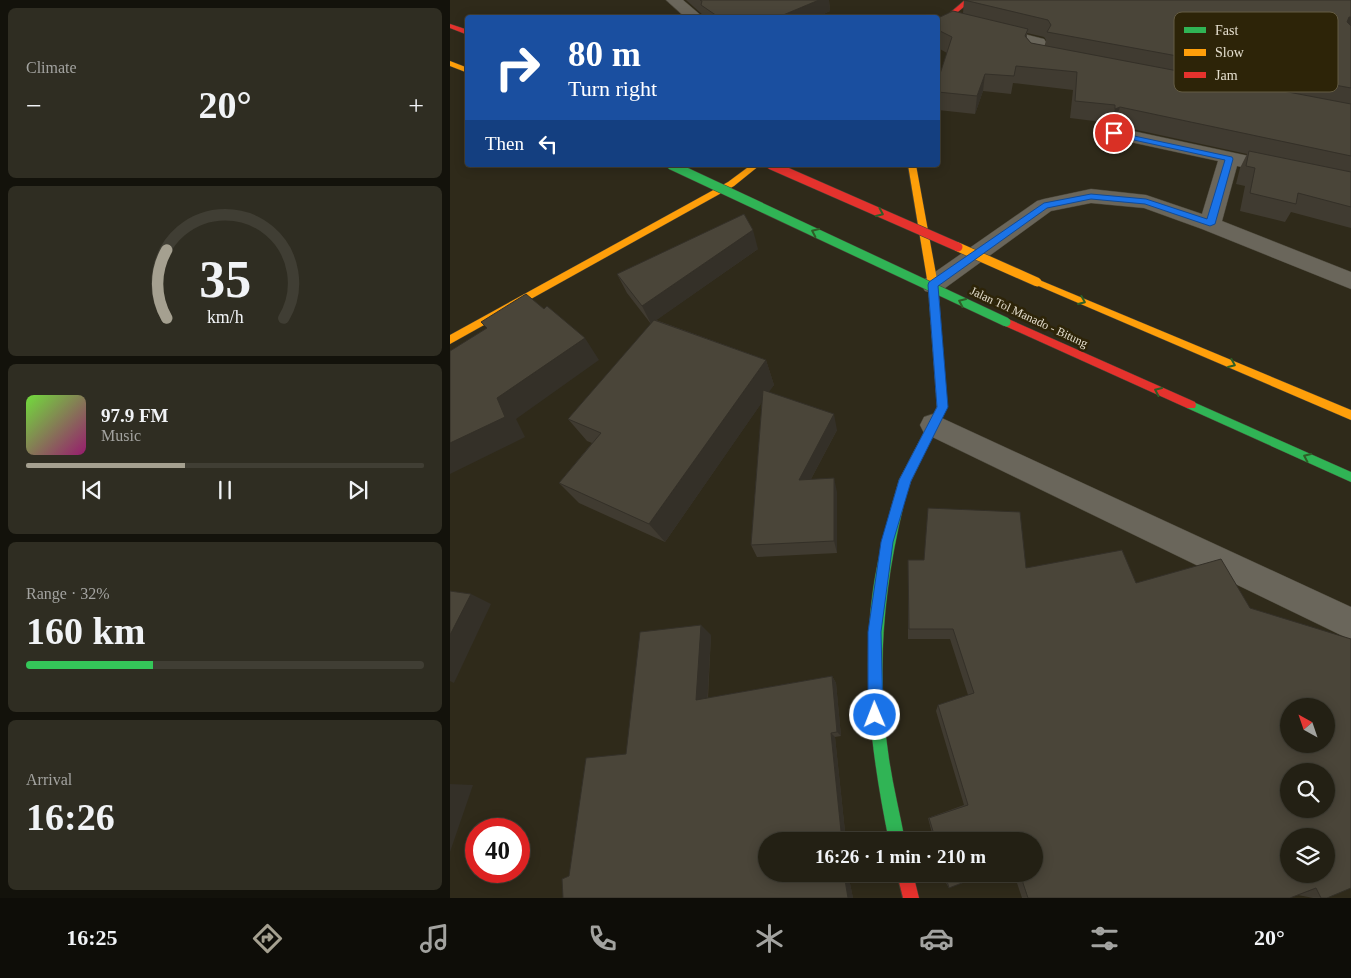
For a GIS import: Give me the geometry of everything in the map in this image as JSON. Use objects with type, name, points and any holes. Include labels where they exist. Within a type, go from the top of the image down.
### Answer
[{"type":"main road","points":[[956,24],[969,0]]},
{"type":"main road","points":[[450,26],[465,33]]},
{"type":"main road","points":[[450,63],[465,70]]},
{"type":"main road","name":"Jalan Tol Manado - Bitung","points":[[675,167],[1006,322],[1351,477]]},
{"type":"main road","points":[[450,340],[722,189],[753,167]]},
{"type":"main road","points":[[776,167],[1037,282],[1351,414]]},
{"type":"main road","points":[[895,832],[887,800],[875,715],[875,632],[887,542],[905,480],[942,407],[933,285],[912,167]]},
{"type":"main road","points":[[907,882],[911,898]]},
{"type":"street","points":[[674,0],[692,15]]},
{"type":"street","points":[[956,24],[1038,42],[1032,53],[1034,55],[1074,62]]},
{"type":"street","points":[[1114,133],[1351,184]]},
{"type":"street","points":[[1210,224],[1229,159]]},
{"type":"street","points":[[933,285],[1044,206],[1091,196],[1146,202],[1210,224],[1351,281]]},
{"type":"street","points":[[933,425],[1351,624]]},
{"type":"building","points":[[700,0],[819,0],[783,15],[716,15],[701,5],[702,1]]},
{"type":"building","points":[[964,0],[1351,0],[1351,17],[1349,17],[1347,22],[1351,26],[1351,88],[1338,86],[1338,12],[1174,12],[1174,55],[1047,32],[1051,25],[1048,20]]},
{"type":"building","points":[[953,11],[1028,29],[1025,36],[1031,43],[1174,70],[1174,92],[1288,92],[1351,104],[1351,156],[1120,107],[1115,109],[1115,105],[1075,101],[1077,72],[1016,66],[1014,76],[985,74],[977,96],[940,92],[940,74],[952,37],[940,31],[940,17]]},
{"type":"building","points":[[1249,151],[1351,172],[1351,207],[1298,193],[1296,204],[1250,193],[1255,168],[1246,166]]},
{"type":"building","points":[[744,214],[753,230],[642,306],[617,274]]},
{"type":"building","points":[[526,294],[544,309],[547,306],[585,338],[497,398],[505,417],[450,443],[450,351],[487,328],[481,322]]},
{"type":"building","points":[[654,320],[766,360],[649,524],[559,483],[601,433],[568,419]]},
{"type":"building","points":[[763,390],[834,414],[799,480],[834,478],[834,541],[751,545]]},
{"type":"building","points":[[928,508],[1020,512],[1026,568],[1122,550],[1136,583],[1221,559],[1250,608],[1351,639],[1351,888],[1327,898],[1321,898],[1316,888],[1290,898],[1028,898],[1023,882],[1043,882],[1043,832],[933,832],[929,818],[968,805],[938,705],[974,693],[953,629],[909,629],[908,560],[924,560]]},
{"type":"building","points":[[450,591],[471,594],[450,635]]},
{"type":"building","points":[[701,625],[696,700],[832,676],[837,732],[831,733],[841,832],[758,832],[758,882],[845,882],[848,898],[563,898],[562,879],[569,876],[586,758],[626,754],[640,632]]},
{"type":"building","points":[[947,882],[964,882],[949,888]]},
{"type":"traffic: fast","points":[[675,167],[1006,322]]},
{"type":"traffic: fast","points":[[1191,405],[1351,477]]},
{"type":"traffic: fast","points":[[895,832],[881,758],[875,674],[876,632],[880,591],[887,549],[897,508]]},
{"type":"traffic: slow","points":[[450,63],[465,70]]},
{"type":"traffic: slow","points":[[450,340],[731,184],[753,167]]},
{"type":"traffic: slow","points":[[897,508],[905,480],[942,407],[933,285],[912,167]]},
{"type":"traffic: slow","points":[[958,247],[1037,282]]},
{"type":"traffic: slow","points":[[1037,282],[1351,415]]},
{"type":"traffic: jam","points":[[940,24],[969,0]]},
{"type":"traffic: jam","points":[[450,26],[465,32]]},
{"type":"traffic: jam","points":[[776,167],[958,247]]},
{"type":"traffic: jam","points":[[1006,322],[1191,405]]},
{"type":"traffic: jam","points":[[907,882],[911,898]]},
{"type":"route","points":[[875,715],[875,632],[887,542],[905,480],[942,407],[933,285],[1044,206],[1091,196],[1146,202],[1210,224],[1229,159],[1114,133]]}]
